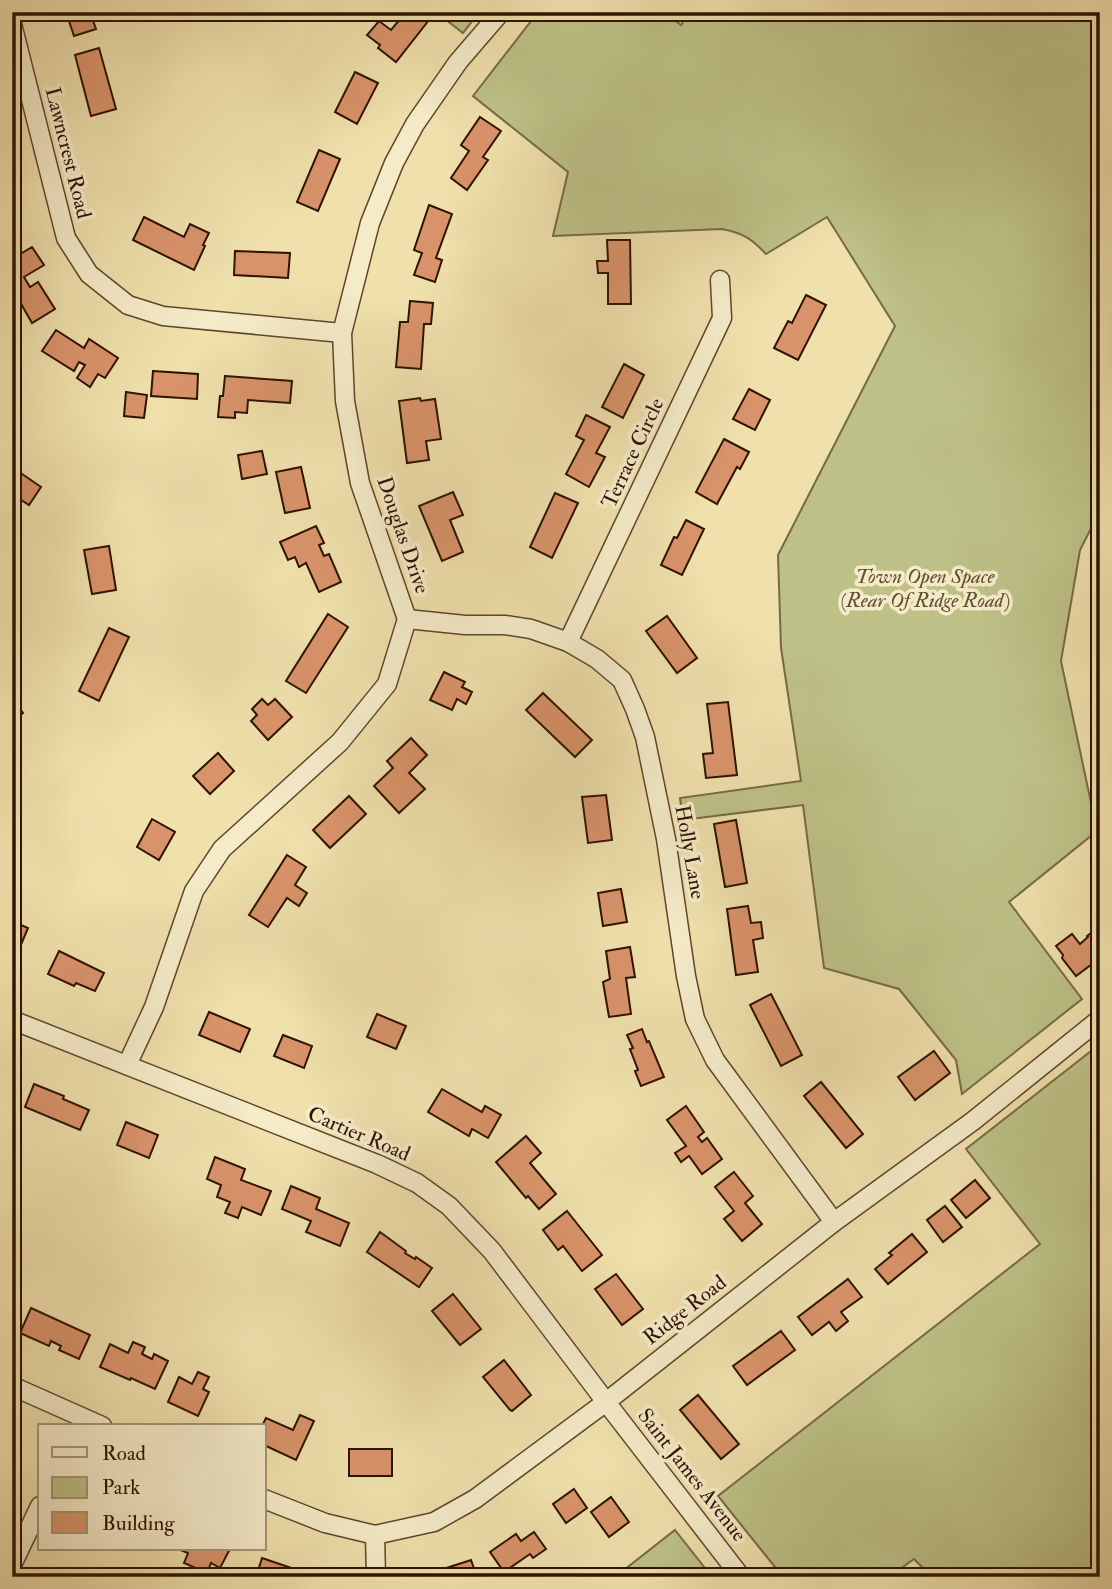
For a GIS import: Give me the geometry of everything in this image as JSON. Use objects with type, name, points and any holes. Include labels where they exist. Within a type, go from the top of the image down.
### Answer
[{"type":"street","name":"Douglas Drive","points":[[127,1065],[154,1007],[194,891],[222,849],[340,742],[387,684],[407,619],[360,483],[345,401],[342,333],[370,223],[394,163],[415,124],[458,62],[501,12]]},
{"type":"street","name":"Lawncrest Road","points":[[12,24],[66,238],[89,274],[128,305],[163,316],[342,333]]},
{"type":"street","name":"Terrace Circle","points":[[568,642],[722,318],[720,280]]},
{"type":"street","name":"Holly Lane","points":[[407,619],[531,629],[568,642],[597,659],[622,680],[645,737],[666,839],[695,1019],[715,1060],[834,1222]]},
{"type":"street","name":"Ridge Road","points":[[266,1500],[325,1523],[375,1535],[434,1522],[475,1499],[606,1402],[834,1222],[973,1121],[1100,1019]]},
{"type":"street","name":"Cartier Road","points":[[12,1020],[377,1164],[417,1183],[449,1206],[492,1251],[606,1402]]},
{"type":"street","points":[[12,1386],[80,1422]]},
{"type":"street","name":"Saint James Avenue","points":[[606,1402],[741,1577]]},
{"type":"street","points":[[12,1565],[38,1510]]},
{"type":"street","points":[[375,1535],[376,1577]]},
{"type":"green space","points":[[436,12],[479,12],[463,33]]},
{"type":"green space","name":"Town Open Space (Rear Of Ridge Road)","points":[[538,12],[664,12],[681,25],[690,12],[1100,12],[1100,511],[1080,550],[1061,661],[1097,831],[1009,902],[1082,999],[962,1094],[956,1060],[899,989],[824,968],[803,805],[683,820],[680,798],[801,781],[781,648],[778,555],[895,326],[827,217],[766,254],[747,237],[722,229],[553,236],[568,172],[473,96]]},
{"type":"green space","points":[[1100,1044],[1100,1577],[932,1577],[914,1559],[889,1577],[783,1577],[718,1496],[1040,1244],[966,1149]]},
{"type":"green space","points":[[675,1530],[712,1577],[615,1577]]},
{"type":"building","points":[[66,12],[90,12],[96,29],[74,36]]},
{"type":"building","points":[[396,12],[419,12],[429,20],[396,62],[367,35],[379,21],[391,30],[402,17]]},
{"type":"building","points":[[99,48],[116,109],[91,116],[75,55]]},
{"type":"building","points":[[355,72],[378,83],[357,124],[335,112]]},
{"type":"building","points":[[480,117],[501,131],[483,157],[488,160],[467,190],[451,178],[469,151],[461,145]]},
{"type":"building","points":[[319,150],[340,159],[318,211],[297,202]]},
{"type":"building","points":[[429,205],[452,214],[436,258],[442,260],[435,282],[414,275],[422,253],[414,250]]},
{"type":"building","points":[[12,213],[19,238],[12,240]]},
{"type":"building","points":[[144,217],[184,237],[190,224],[209,233],[194,270],[133,240]]},
{"type":"building","points":[[607,240],[630,240],[631,304],[608,304],[608,273],[598,273],[597,261],[608,261]]},
{"type":"building","points":[[32,247],[44,265],[24,277],[30,287],[38,282],[55,309],[32,323],[16,295],[21,292],[15,284],[12,285],[12,259]]},
{"type":"building","points":[[235,251],[290,253],[288,278],[234,275]]},
{"type":"building","points":[[806,295],[826,305],[798,360],[774,348],[788,321],[792,323]]},
{"type":"building","points":[[410,301],[433,303],[431,324],[424,324],[421,369],[396,367],[400,322],[408,322]]},
{"type":"building","points":[[56,330],[84,348],[89,339],[118,358],[105,378],[98,374],[90,387],[77,378],[85,365],[79,362],[74,371],[42,351]]},
{"type":"building","points":[[624,364],[644,375],[623,418],[602,407]]},
{"type":"building","points":[[153,371],[198,374],[197,399],[151,396]]},
{"type":"building","points":[[225,376],[292,381],[290,403],[248,400],[247,413],[235,412],[235,418],[218,417]]},
{"type":"building","points":[[749,389],[770,400],[755,430],[733,419]]},
{"type":"building","points":[[126,392],[147,395],[144,418],[124,416]]},
{"type":"building","points":[[420,398],[421,401],[435,399],[441,439],[426,441],[429,460],[407,463],[399,401]]},
{"type":"building","points":[[586,415],[610,427],[596,453],[605,457],[589,487],[566,474],[584,440],[576,436]]},
{"type":"building","points":[[724,439],[749,452],[740,469],[737,467],[717,504],[696,492]]},
{"type":"building","points":[[262,451],[267,474],[242,479],[238,455]]},
{"type":"building","points":[[12,467],[41,487],[29,505],[12,494]]},
{"type":"building","points":[[301,467],[310,508],[285,513],[276,472]]},
{"type":"building","points":[[453,492],[463,515],[450,520],[463,552],[442,561],[419,506]]},
{"type":"building","points":[[555,493],[578,503],[552,558],[530,547]]},
{"type":"building","points":[[686,520],[704,529],[682,575],[661,565],[674,537],[677,538]]},
{"type":"building","points":[[316,526],[324,543],[319,545],[324,556],[329,554],[341,582],[319,592],[306,563],[299,567],[295,557],[288,560],[280,542]]},
{"type":"building","points":[[109,546],[116,590],[92,594],[84,550]]},
{"type":"building","points":[[328,614],[348,627],[306,693],[286,681]]},
{"type":"building","points":[[667,616],[697,658],[677,673],[646,631]]},
{"type":"building","points":[[109,628],[129,637],[99,701],[79,691]]},
{"type":"building","points":[[444,672],[465,682],[462,687],[472,692],[466,704],[457,699],[452,710],[430,700]]},
{"type":"building","points":[[543,693],[592,740],[575,757],[526,710]]},
{"type":"building","points":[[262,699],[268,705],[275,699],[292,717],[268,740],[251,721],[257,715],[252,709]]},
{"type":"building","points":[[12,700],[23,713],[12,723]]},
{"type":"building","points":[[728,702],[737,775],[706,778],[703,754],[713,753],[707,704]]},
{"type":"building","points":[[411,738],[427,755],[409,773],[425,789],[399,813],[374,786],[393,768],[387,761]]},
{"type":"building","points":[[218,753],[234,771],[210,794],[193,776]]},
{"type":"building","points":[[606,795],[612,840],[588,843],[582,797]]},
{"type":"building","points":[[349,796],[366,814],[330,848],[313,830]]},
{"type":"building","points":[[152,819],[175,832],[159,860],[137,847]]},
{"type":"building","points":[[736,820],[747,883],[725,887],[714,824]]},
{"type":"building","points":[[287,855],[306,867],[295,885],[307,893],[299,906],[287,898],[268,927],[249,915]]},
{"type":"building","points":[[621,889],[627,922],[603,926],[598,893]]},
{"type":"building","points":[[748,906],[751,923],[761,922],[763,938],[753,940],[758,972],[736,975],[727,909]]},
{"type":"building","points":[[12,921],[28,928],[15,959],[12,958]]},
{"type":"building","points":[[1100,926],[1100,946],[1097,949],[1100,958],[1076,976],[1056,946],[1072,934],[1080,944]]},
{"type":"building","points":[[630,947],[635,977],[626,978],[631,1014],[609,1017],[603,982],[610,979],[606,951]]},
{"type":"building","points":[[59,951],[104,973],[95,991],[76,983],[74,986],[48,974]]},
{"type":"building","points":[[771,994],[802,1055],[781,1066],[750,1005]]},
{"type":"building","points":[[209,1012],[250,1029],[240,1052],[199,1035]]},
{"type":"building","points":[[377,1014],[406,1026],[396,1049],[367,1037]]},
{"type":"building","points":[[642,1029],[664,1077],[641,1086],[630,1049],[633,1048],[627,1035]]},
{"type":"building","points":[[283,1035],[312,1046],[304,1068],[274,1056]]},
{"type":"building","points":[[934,1051],[950,1073],[915,1100],[898,1077]]},
{"type":"building","points":[[821,1082],[863,1134],[846,1148],[804,1096]]},
{"type":"building","points":[[34,1084],[89,1110],[80,1130],[25,1107]]},
{"type":"building","points":[[442,1089],[482,1112],[485,1106],[501,1115],[488,1138],[472,1129],[469,1136],[428,1112]]},
{"type":"building","points":[[686,1106],[704,1132],[698,1137],[702,1142],[707,1138],[722,1159],[702,1174],[689,1156],[681,1162],[675,1153],[686,1146],[667,1120]]},
{"type":"building","points":[[126,1122],[158,1135],[149,1158],[117,1145]]},
{"type":"building","points":[[526,1136],[541,1153],[530,1163],[556,1194],[539,1209],[528,1196],[526,1198],[496,1162]]},
{"type":"building","points":[[215,1157],[245,1169],[241,1180],[271,1191],[261,1215],[242,1207],[238,1218],[225,1213],[230,1202],[217,1197],[221,1185],[207,1179]]},
{"type":"building","points":[[734,1172],[753,1196],[745,1203],[762,1224],[742,1241],[724,1219],[734,1211],[715,1187]]},
{"type":"building","points":[[975,1180],[990,1198],[966,1218],[951,1200]]},
{"type":"building","points":[[291,1186],[320,1198],[316,1209],[349,1223],[340,1246],[306,1232],[311,1221],[282,1209]]},
{"type":"building","points":[[945,1206],[962,1227],[943,1242],[927,1220]]},
{"type":"building","points":[[567,1211],[602,1255],[582,1271],[563,1246],[558,1250],[543,1230]]},
{"type":"building","points":[[380,1232],[406,1251],[405,1253],[432,1268],[419,1287],[367,1252]]},
{"type":"building","points":[[912,1234],[927,1252],[888,1284],[875,1269]]},
{"type":"building","points":[[616,1274],[643,1309],[622,1325],[595,1289]]},
{"type":"building","points":[[848,1279],[862,1297],[841,1312],[848,1321],[836,1331],[829,1322],[812,1335],[798,1317]]},
{"type":"building","points":[[453,1294],[481,1329],[460,1345],[432,1311]]},
{"type":"building","points":[[31,1308],[90,1335],[79,1359],[59,1350],[61,1346],[51,1341],[49,1346],[20,1333]]},
{"type":"building","points":[[781,1331],[795,1350],[747,1385],[733,1366]]},
{"type":"building","points":[[133,1342],[145,1347],[142,1354],[152,1359],[154,1354],[168,1361],[155,1389],[100,1367],[110,1344],[128,1353]]},
{"type":"building","points":[[504,1360],[531,1395],[512,1411],[483,1377]]},
{"type":"building","points":[[198,1372],[209,1377],[203,1389],[209,1392],[198,1416],[168,1402],[179,1377],[192,1384]]},
{"type":"building","points":[[698,1395],[739,1444],[721,1459],[680,1410]]},
{"type":"building","points":[[300,1415],[314,1421],[296,1460],[266,1446],[266,1424],[263,1424],[266,1418],[293,1430]]},
{"type":"building","points":[[349,1449],[392,1449],[392,1476],[349,1476]]},
{"type":"building","points":[[574,1489],[587,1508],[566,1523],[553,1504]]},
{"type":"building","points":[[611,1497],[629,1522],[609,1537],[591,1512]]},
{"type":"building","points":[[534,1532],[546,1549],[533,1558],[530,1554],[504,1572],[490,1552],[516,1534],[521,1541]]},
{"type":"building","points":[[180,1550],[229,1550],[220,1568],[211,1563],[207,1573],[184,1563],[188,1553]]},
{"type":"building","points":[[262,1558],[303,1572],[302,1577],[256,1577]]},
{"type":"building","points":[[471,1560],[477,1577],[432,1577],[431,1573]]}]
